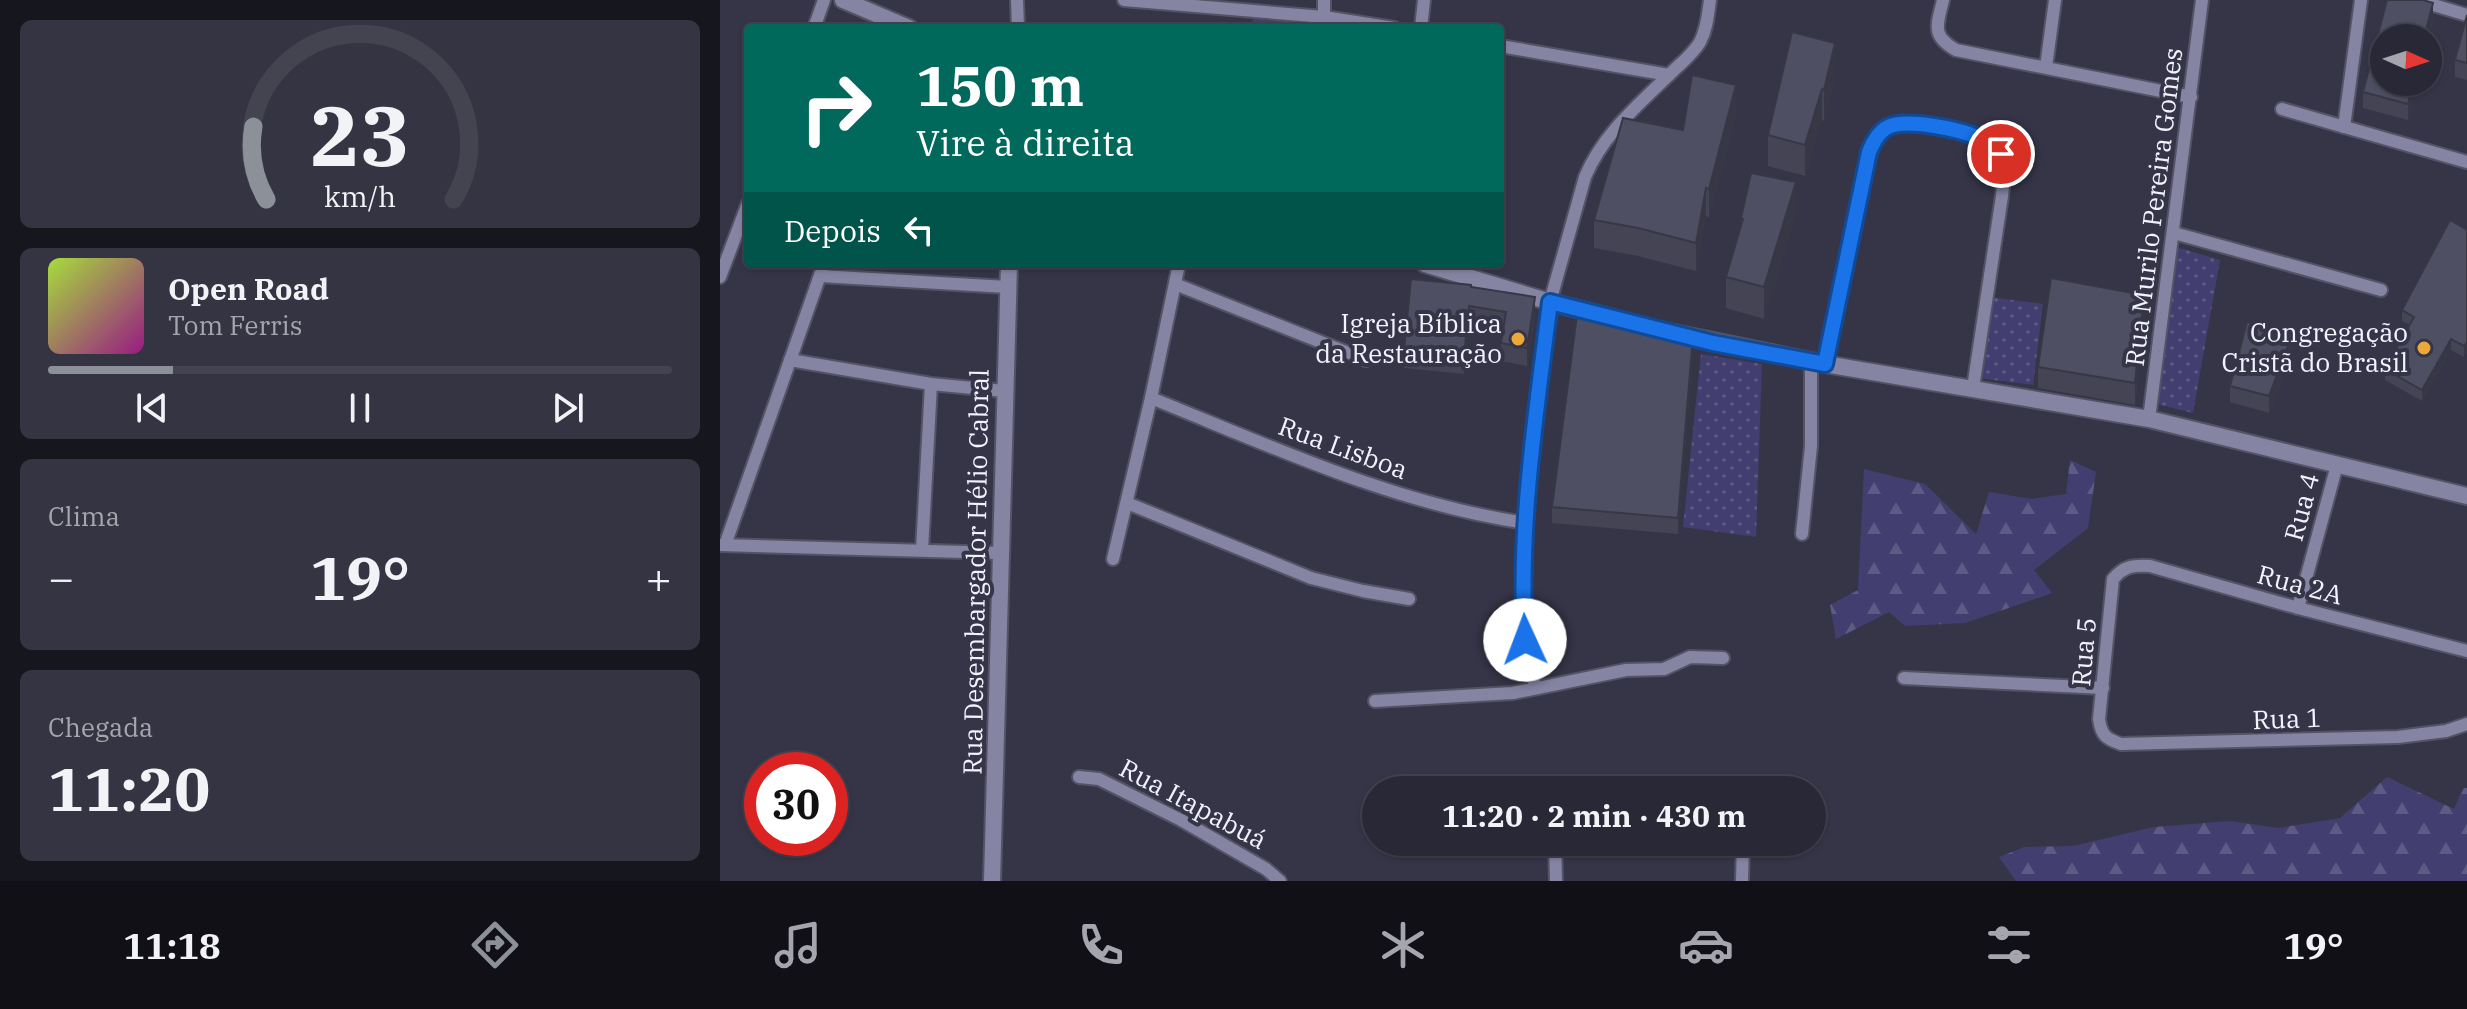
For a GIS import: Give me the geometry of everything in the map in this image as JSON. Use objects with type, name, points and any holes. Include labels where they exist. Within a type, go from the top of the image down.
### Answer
[{"type":"street","points":[[815,24],[824,0]]},
{"type":"street","points":[[843,0],[899,24]]},
{"type":"street","points":[[1017,0],[1018,24]]},
{"type":"street","points":[[1124,0],[1215,4],[1369,24]]},
{"type":"street","points":[[1324,0],[1324,17]]},
{"type":"street","points":[[1421,24],[1424,0]]},
{"type":"street","points":[[1536,688],[1528,662],[1523,613],[1526,523],[1533,436],[1550,302],[1593,158],[1612,131],[1695,49],[1707,27],[1710,0]]},
{"type":"street","points":[[2046,67],[2055,0]]},
{"type":"street","name":"Rua Murilo Pereira Gomes","points":[[2149,419],[2202,0]]},
{"type":"street","points":[[2344,127],[2361,0]]},
{"type":"street","points":[[2417,0],[2467,15]]},
{"type":"street","points":[[1943,2],[1938,36],[1943,43],[1956,50],[2191,97]]},
{"type":"street","points":[[1504,47],[1669,75]]},
{"type":"street","points":[[1695,49],[1710,54]]},
{"type":"street","points":[[2282,109],[2467,162]]},
{"type":"street","points":[[1802,534],[1818,363],[1869,152],[1876,138],[1888,127],[1904,123],[1974,136],[1991,144],[2001,154],[2005,166],[1973,388]]},
{"type":"street","points":[[720,277],[744,214]]},
{"type":"street","points":[[2174,233],[2381,290]]},
{"type":"street","name":"Rua Desembargador Hélio Cabral","points":[[992,881],[1009,268]]},
{"type":"street","points":[[1113,559],[1178,268]]},
{"type":"street","points":[[1438,268],[1609,317]]},
{"type":"street","points":[[1000,553],[723,545],[822,270],[1007,287]]},
{"type":"street","points":[[1175,284],[1366,360]]},
{"type":"street","points":[[1653,328],[1818,363],[2149,419],[2467,496]]},
{"type":"street","points":[[790,360],[931,384],[1004,391]]},
{"type":"street","points":[[922,550],[931,384]]},
{"type":"street","name":"Rua Lisboa","points":[[1151,398],[1326,469],[1389,490],[1484,517],[1526,523]]},
{"type":"street","name":"Rua 4","points":[[2298,608],[2337,465]]},
{"type":"street","points":[[1127,503],[1311,578],[1409,599]]},
{"type":"street","name":"Rua 2A","points":[[2122,568],[2150,566],[2467,651]]},
{"type":"street","name":"Rua 5","points":[[2108,740],[2100,732],[2099,719],[2113,579],[2122,568]]},
{"type":"street","points":[[1375,701],[1468,697],[1536,688],[1626,670],[1664,669],[1690,657],[1723,658]]},
{"type":"street","points":[[1904,678],[2103,688]]},
{"type":"street","name":"Rua 1","points":[[2108,740],[2121,744],[2398,737],[2446,731],[2467,724]]},
{"type":"street","name":"Rua Itapabuá","points":[[1079,777],[1099,779],[1181,820],[1266,869],[1280,881]]},
{"type":"street","points":[[1555,856],[1556,881]]},
{"type":"street","points":[[1742,881],[1743,856]]},
{"type":"green space","points":[[1254,15],[1324,24],[1252,24]]},
{"type":"green space","points":[[2176,247],[2220,260],[2193,413],[2153,403]]},
{"type":"green space","points":[[1989,297],[2043,304],[2033,385],[1979,378]]},
{"type":"green space","points":[[1701,354],[1762,364],[1756,537],[1683,527]]},
{"type":"green space","points":[[2070,460],[2096,472],[2088,528],[2034,570],[2052,593],[1965,623],[1905,626],[1889,612],[1836,639],[1830,605],[1858,590],[1864,469],[1925,484],[1976,534],[1989,492],[2031,499],[2066,494]]},
{"type":"green space","points":[[2387,777],[2454,809],[2463,788],[2467,788],[2467,881],[2016,881],[1999,857],[2024,847],[2073,846],[2154,827],[2230,821],[2278,828],[2340,818]]},
{"type":"building","points":[[2387,0],[2433,3],[2428,24],[2381,24]]},
{"type":"building","points":[[2467,15],[2467,63],[2455,60]]},
{"type":"building","points":[[1792,32],[1835,43],[1824,90],[1805,145],[1768,135]]},
{"type":"building","points":[[2370,65],[2370,94],[2363,92]]},
{"type":"building","points":[[1692,75],[1736,85],[1709,189],[1706,188],[1696,243],[1594,220],[1623,118],[1683,130]]},
{"type":"building","points":[[2378,96],[2410,96],[2408,104]]},
{"type":"building","points":[[1751,173],[1796,182],[1764,287],[1726,277],[1743,219]]},
{"type":"building","points":[[2450,220],[2467,230],[2467,342],[2464,346],[2451,339],[2422,390],[2385,369],[2414,317],[2402,310]]},
{"type":"building","points":[[2051,278],[2144,295],[2135,383],[2038,367]]},
{"type":"building","points":[[1411,279],[1471,285],[1535,297],[1527,348],[1501,343],[1506,312],[1469,306],[1464,356],[1404,350]]},
{"type":"building","points":[[1578,307],[1693,336],[1678,518],[1552,507]]},
{"type":"building","points":[[2247,322],[2292,335],[2269,396],[2230,386]]},
{"type":"place","name":"Igreja Bíblica da Restauração","points":[[1518,339]]},
{"type":"place","name":"Congregação Cristã do Brasil","points":[[2424,348]]},
{"type":"route","points":[[1525,640],[1526,523],[1533,436],[1550,302],[1713,343],[1825,364],[1869,152],[1876,138],[1888,127],[1904,123],[1974,136],[1991,144],[2001,154]]}]
